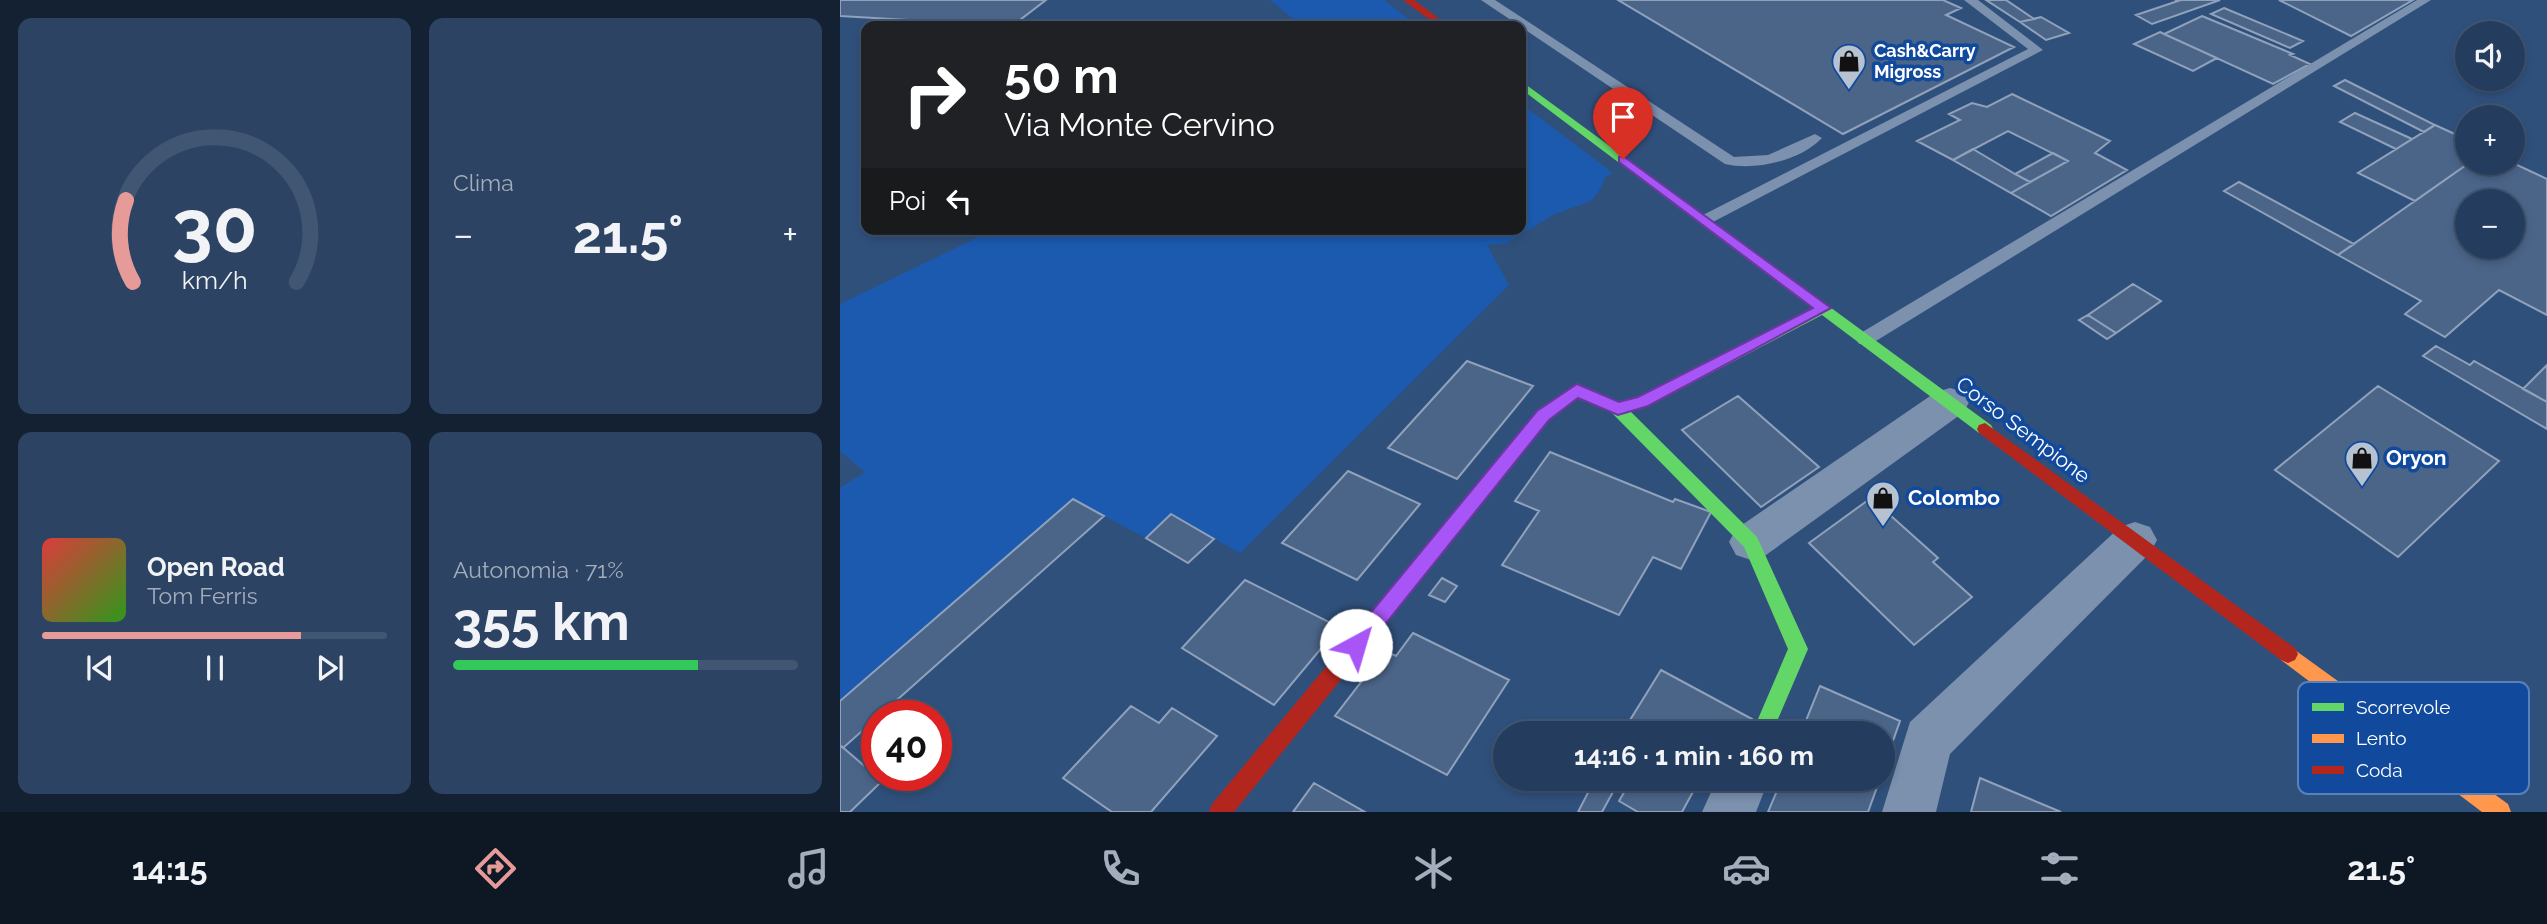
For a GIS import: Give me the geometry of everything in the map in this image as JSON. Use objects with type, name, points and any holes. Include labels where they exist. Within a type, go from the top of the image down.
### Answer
[{"type":"main road","points":[[1408,0],[1437,21]]},
{"type":"main road","name":"Corso Sempione","points":[[1526,87],[2326,682]]},
{"type":"main road","points":[[1618,409],[1642,402],[1824,308]]},
{"type":"main road","points":[[1220,812],[1543,416],[1577,390],[1618,409],[1751,542],[1798,649],[1767,721]]},
{"type":"main road","name":"Corso Sempione","points":[[2476,794],[2500,812]]},
{"type":"street","points":[[1751,542],[1950,402]]},
{"type":"street","points":[[1909,812],[1928,740],[2135,540]]},
{"type":"street","points":[[1729,812],[1738,791]]},
{"type":"lane","points":[[1487,0],[1519,21]]},
{"type":"lane","points":[[1705,220],[2037,50],[1970,0]]},
{"type":"lane","points":[[1865,339],[2425,0]]},
{"type":"lane","points":[[1526,26],[1730,161],[1749,164],[1766,161],[1815,138]]},
{"type":"shaded area","points":[[1270,0],[1384,0],[1411,21],[1296,21]]},
{"type":"shaded area","points":[[1526,108],[1613,173],[1605,177],[1591,201],[1553,215],[1526,231]]},
{"type":"shaded area","points":[[983,235],[1520,235],[1507,243],[1487,245],[1509,285],[1240,553],[1171,515],[1146,538],[1073,500],[840,701],[840,488],[865,472],[840,451],[840,304]]},
{"type":"building","points":[[840,0],[1046,0],[1019,21],[926,21],[840,16]]},
{"type":"building","name":"Cash&Carry Migross","points":[[1618,0],[1943,0],[1961,8],[1946,15],[2014,47],[1843,134]]},
{"type":"building","points":[[1986,0],[2006,0],[2034,19],[2020,22]]},
{"type":"building","points":[[2175,0],[2220,0],[2152,24],[2136,15],[2178,1]]},
{"type":"building","points":[[2279,0],[2413,0],[2351,36]]},
{"type":"building","points":[[2224,8],[2303,41],[2290,48],[2211,14]]},
{"type":"building","points":[[2202,16],[2293,54],[2290,55],[2310,64],[2273,84],[2164,34]]},
{"type":"building","points":[[2041,17],[2069,33],[2046,40],[2020,22]]},
{"type":"building","points":[[2160,32],[2217,58],[2193,71],[2134,44]]},
{"type":"building","points":[[2345,80],[2435,125],[2424,132],[2334,86]]},
{"type":"building","points":[[2012,94],[2110,141],[2095,153],[2127,170],[2051,216],[2011,193],[2068,161],[2008,131],[1953,160],[1917,141],[1960,120],[1949,114],[1972,103],[1987,107]]},
{"type":"building","points":[[2355,113],[2412,139],[2396,149],[2340,122]]},
{"type":"building","points":[[2435,125],[2455,134],[2455,173],[2415,201],[2358,173]]},
{"type":"building","points":[[1973,149],[2030,182],[2011,193],[1953,160]]},
{"type":"building","points":[[2053,153],[2068,161],[2030,182],[2015,174]]},
{"type":"building","points":[[2525,169],[2547,179],[2547,315],[2499,290],[2445,337],[2405,314],[2421,301],[2338,255],[2455,173],[2455,175],[2525,175]]},
{"type":"building","points":[[2239,182],[2354,244],[2338,255],[2224,191]]},
{"type":"building","points":[[2133,284],[2161,301],[2116,333],[2088,315]]},
{"type":"building","points":[[2088,315],[2116,333],[2107,339],[2079,320]]},
{"type":"building","points":[[2436,346],[2470,365],[2474,361],[2547,402],[2547,429],[2423,356]]},
{"type":"building","points":[[1467,361],[1533,386],[1457,479],[1388,448]]},
{"type":"building","points":[[2547,365],[2547,402],[2523,389]]},
{"type":"building","points":[[2378,386],[2499,461],[2398,557],[2275,470]]},
{"type":"building","points":[[1738,396],[1819,467],[1761,507],[1682,430]]},
{"type":"building","points":[[1550,452],[1673,502],[1675,499],[1711,512],[1681,569],[1653,557],[1619,615],[1502,565],[1539,511],[1515,501]]},
{"type":"building","points":[[1348,471],[1420,504],[1357,580],[1282,543]]},
{"type":"building","points":[[1871,498],[1938,558],[1933,562],[1972,597],[1914,645],[1809,543]]},
{"type":"building","points":[[1073,499],[1104,516],[897,700],[861,700],[861,732],[843,748],[840,745],[840,701]]},
{"type":"building","points":[[1171,514],[1214,539],[1188,563],[1146,538]]},
{"type":"building","points":[[1442,578],[1457,586],[1445,602],[1429,595]]},
{"type":"building","points":[[1245,580],[1339,627],[1274,705],[1182,648]]},
{"type":"building","points":[[1413,633],[1509,680],[1447,775],[1335,716],[1385,651],[1396,656]]},
{"type":"building","points":[[1661,670],[1752,719],[1751,721],[1629,721]]},
{"type":"building","points":[[1820,686],[1900,721],[1895,735],[1895,721],[1806,721]]},
{"type":"building","points":[[1131,706],[1159,723],[1172,708],[1217,736],[1151,812],[1112,812],[1063,778]]},
{"type":"building","points":[[840,745],[861,763],[861,791],[872,791],[850,812],[840,812]]},
{"type":"building","points":[[1980,778],[2061,812],[1971,812]]},
{"type":"building","points":[[1314,783],[1365,812],[1293,812]]},
{"type":"building","points":[[1589,791],[1613,792],[1602,812],[1578,812]]},
{"type":"building","points":[[1625,791],[1693,791],[1682,812],[1638,812],[1619,801]]},
{"type":"building","points":[[1777,791],[1876,791],[1868,812],[1768,812]]},
{"type":"traffic: fast","points":[[1526,88],[1985,429]]},
{"type":"traffic: fast","points":[[1395,598],[1543,416],[1577,390],[1618,409],[1642,402],[1824,308]]},
{"type":"traffic: fast","points":[[1618,409],[1751,542],[1798,649],[1767,721]]},
{"type":"traffic: slow","points":[[2288,654],[2326,682]]},
{"type":"traffic: slow","points":[[2476,794],[2500,812]]},
{"type":"traffic: jam","points":[[1408,0],[1437,21]]},
{"type":"traffic: jam","points":[[1985,429],[2288,654]]},
{"type":"traffic: jam","points":[[1220,812],[1395,598]]},
{"type":"place","name":"Cash&Carry Migross","points":[[1849,91]]},
{"type":"place","name":"Oryon","points":[[2362,488]]},
{"type":"place","name":"Colombo","points":[[1883,528]]},
{"type":"route","points":[[1356,645],[1543,416],[1577,390],[1618,409],[1642,402],[1824,308],[1623,159]]}]
